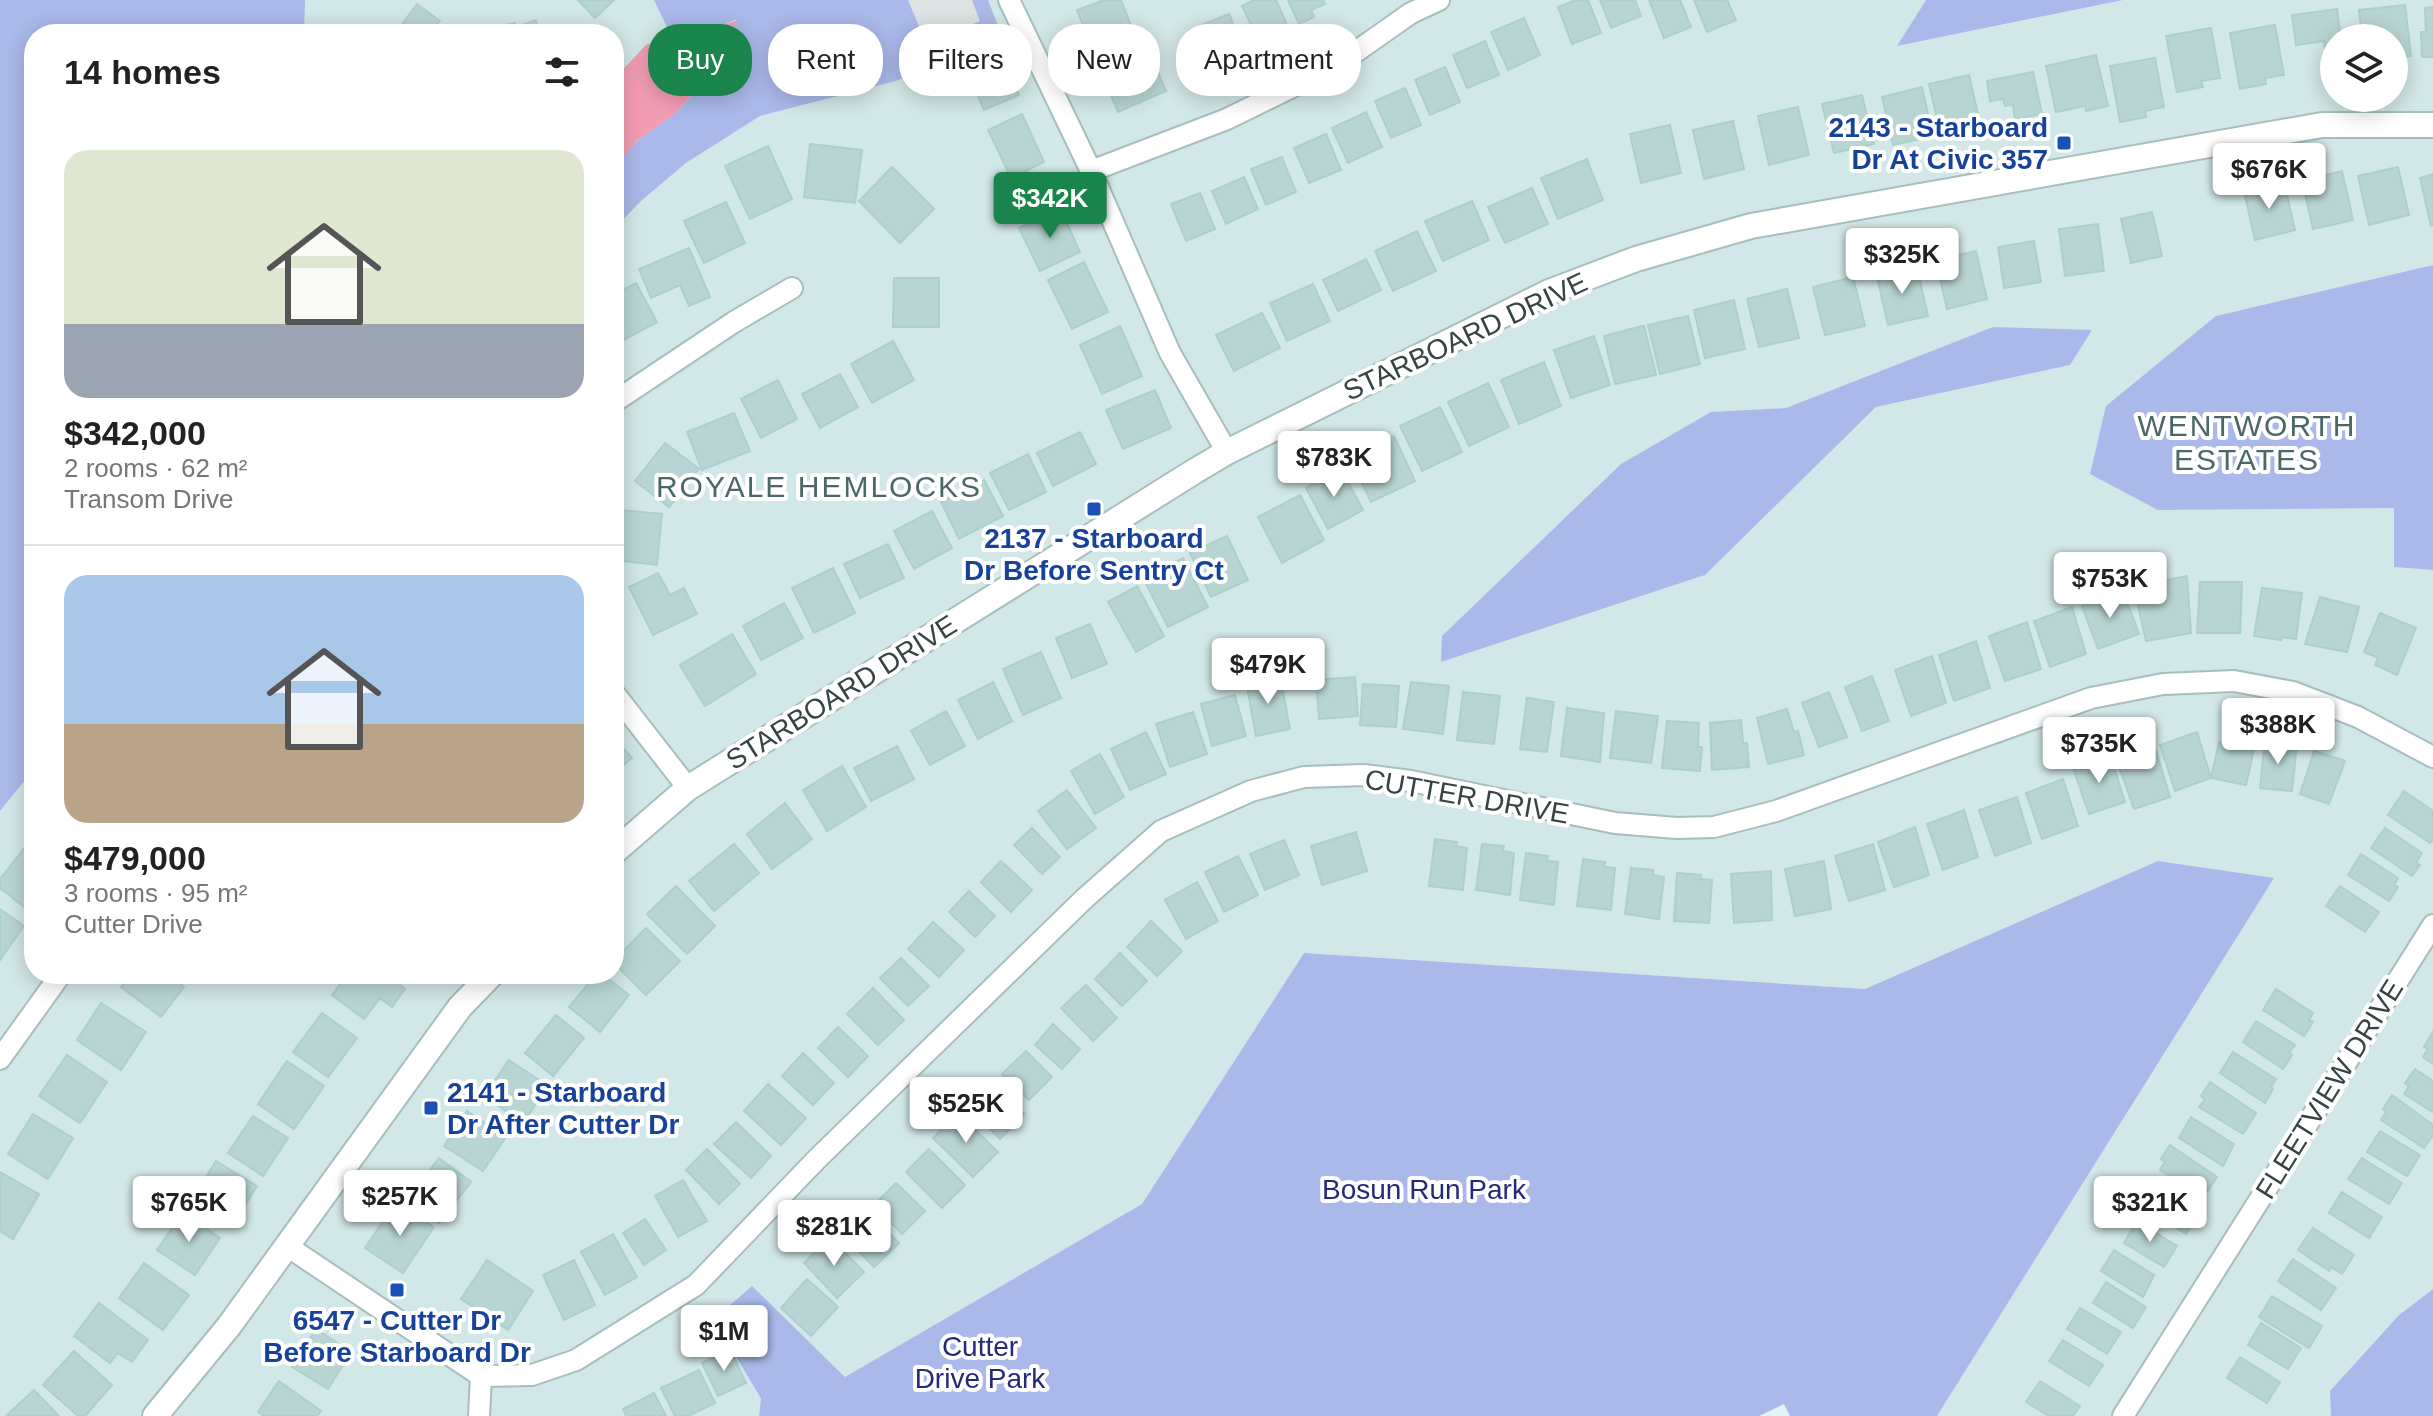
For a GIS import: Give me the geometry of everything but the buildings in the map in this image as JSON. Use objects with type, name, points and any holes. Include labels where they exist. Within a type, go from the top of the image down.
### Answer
[{"type":"street","points":[[1009,0],[1091,171],[1170,353],[1227,452]]},
{"type":"street","points":[[1091,171],[1227,119],[1337,65],[1411,13],[1439,0]]},
{"type":"street","name":"STARBOARD DRIVE","points":[[624,843],[688,788],[1227,452],[1549,292],[1636,259],[1751,226],[2322,125],[2433,125]]},
{"type":"street","points":[[624,395],[792,288]]},
{"type":"street","name":"CUTTER DRIVE","points":[[481,1376],[532,1375],[576,1360],[696,1285],[817,1159],[1084,899],[1161,831],[1251,791],[1304,777],[1364,775],[1439,786],[1615,823],[1677,828],[1714,827],[1776,811],[2091,698],[2163,684],[2234,681],[2293,692],[2345,712],[2433,757]]},
{"type":"street","points":[[624,706],[688,788]]},
{"type":"street","name":"FLEETVIEW DRIVE","points":[[2123,1416],[2433,925]]},
{"type":"street","points":[[0,1059],[54,984]]},
{"type":"street","points":[[155,1416],[229,1326],[460,1007],[482,984]]},
{"type":"street","points":[[287,1246],[481,1376],[479,1416]]},
{"type":"shaded area","points":[[230,0],[654,0],[665,24],[648,24],[648,45],[624,69],[624,24],[240,24]]},
{"type":"shaded area","points":[[908,0],[972,0],[980,21],[973,24],[918,24]]},
{"type":"shaded area","points":[[988,0],[1926,0],[1898,46],[2123,0],[2433,0],[2433,265],[2216,316],[2158,510],[2395,508],[2394,567],[2433,570],[2433,1289],[2399,1315],[2331,1390],[2331,1416],[1937,1416],[2273,879],[2158,861],[1865,989],[1304,953],[1142,1204],[845,1377],[752,1287],[714,1319],[761,1400],[759,1416],[0,1416],[0,766],[24,737],[24,984],[624,984],[624,219],[686,163],[760,116],[838,96],[883,96],[883,84],[899,80],[899,96],[1032,96],[1032,24],[998,24]],"holes":[[[1993,327],[2070,365],[1876,407],[1705,575],[1441,662],[1711,412],[1786,408]]]},
{"type":"shaded area","points":[[646,45],[648,96],[691,96],[676,113],[638,140],[624,156],[624,68]]},
{"type":"green space","points":[[0,0],[305,0],[304,24],[24,24],[24,781],[0,811]]},
{"type":"green space","points":[[654,0],[988,0],[997,24],[899,24],[899,80],[883,84],[883,24],[768,24],[768,96],[838,96],[760,116],[686,163],[624,219],[624,154],[648,131],[676,113],[691,96],[752,96],[752,24],[733,24],[737,19],[726,24],[665,24]]},
{"type":"green space","points":[[1926,0],[2123,0],[1897,46]]},
{"type":"green space","points":[[2433,265],[2433,570],[2394,567],[2394,508],[2158,510],[2090,474],[2106,406],[2216,316]]},
{"type":"green space","points":[[1993,327],[2092,330],[2070,365],[1876,407],[1705,575],[1441,662],[1442,636],[1621,464],[1711,412],[1786,408]]},
{"type":"green space","name":"Bosun Run Park","points":[[2158,861],[2274,878],[1937,1416],[1790,1416],[1784,1404],[1759,1416],[759,1416],[761,1399],[714,1319],[752,1286],[845,1377],[1142,1204],[1304,953],[1865,989]]},
{"type":"green space","points":[[2433,1289],[2433,1416],[2331,1416],[2330,1391],[2399,1315]]},
{"type":"place","name":"2143 - Starboard Dr At Civic 357","points":[[2064,143]]},
{"type":"place","name":"2137 - Starboard Dr Before Sentry Ct","points":[[1094,509]]},
{"type":"place","name":"2141 - Starboard Dr After Cutter Dr","points":[[431,1108]]},
{"type":"place","name":"6547 - Cutter Dr Before Starboard Dr","points":[[397,1290]]},
{"type":"district","name":"WENTWORTH ESTATES","points":[[2247,443]]},
{"type":"district","name":"ROYALE HEMLOCKS","points":[[819,487]]},
{"type":"park label","name":"Cutter Drive Park","points":[[980,1362]]}]
